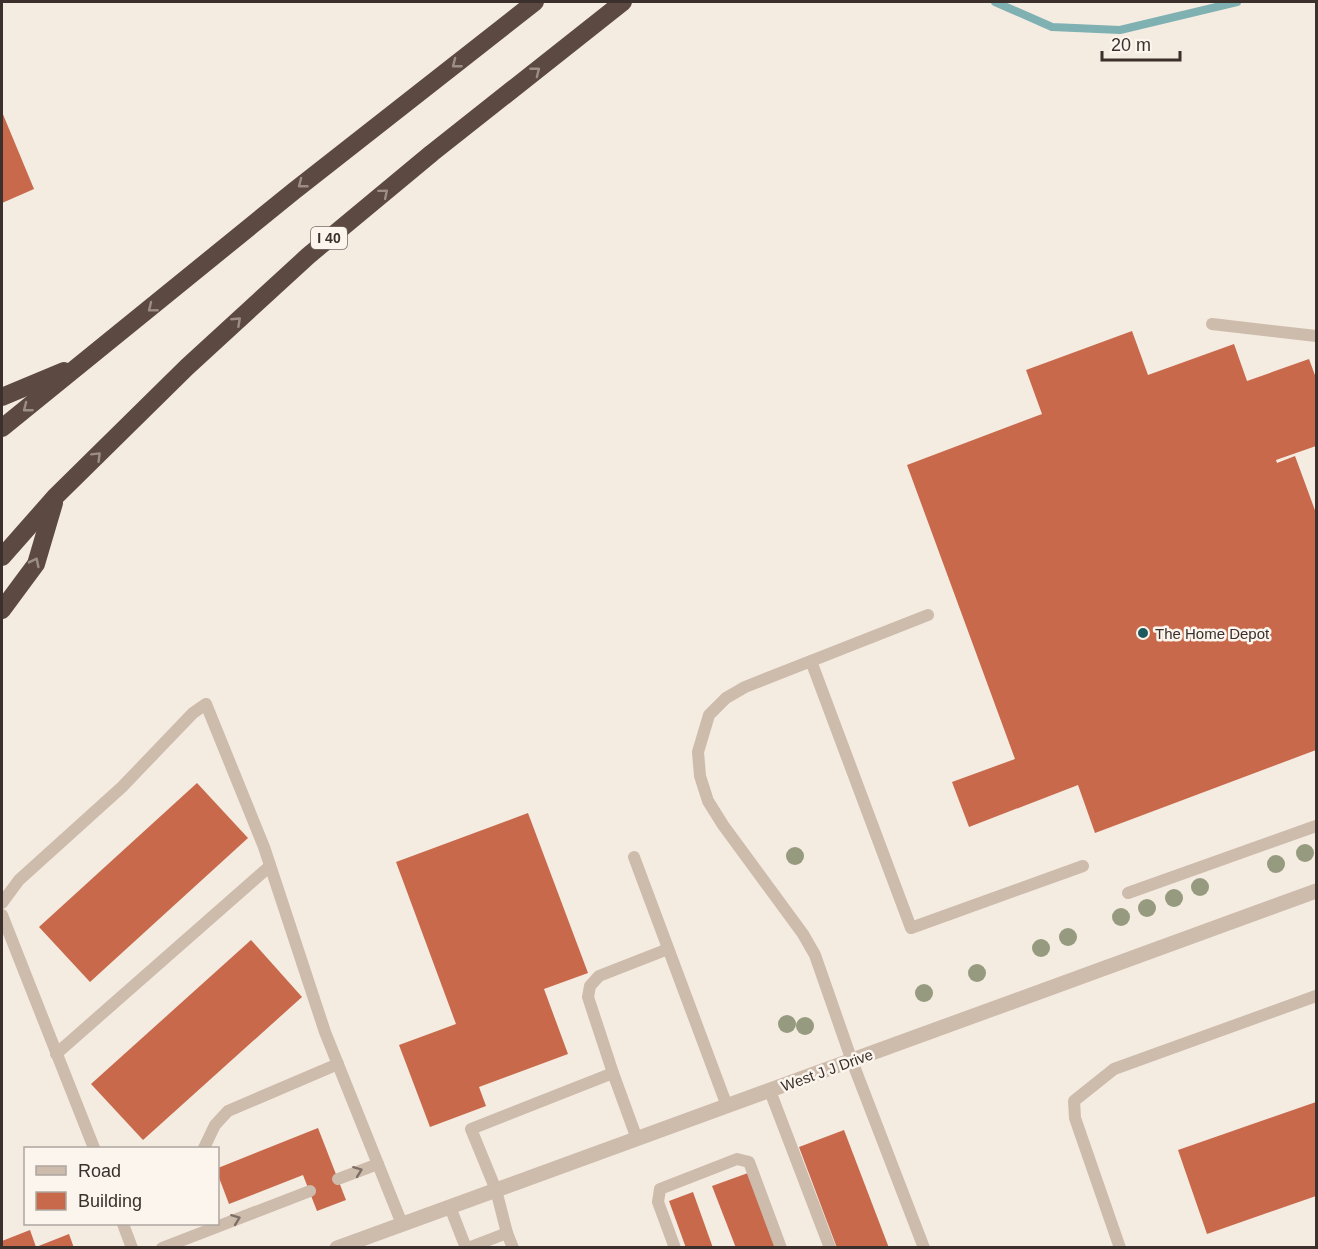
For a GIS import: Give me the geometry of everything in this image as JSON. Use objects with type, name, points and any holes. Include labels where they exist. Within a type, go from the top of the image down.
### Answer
[{"type":"highway","points":[[2,428],[85,363],[294,191],[535,2]]},
{"type":"highway","name":"I 40","points":[[2,557],[55,497],[187,368],[308,256],[432,153],[623,2]]},
{"type":"highway","points":[[2,397],[85,363]]},
{"type":"highway","points":[[2,610],[36,564],[55,497]]},
{"type":"street","name":"West J J Drive","points":[[337,1248],[365,1243],[402,1224],[450,1206],[1317,891]]},
{"type":"lane","points":[[1212,324],[1315,339]]},
{"type":"lane","points":[[924,1248],[852,1061],[815,955],[803,934],[708,801],[700,776],[698,752],[709,715],[726,698],[745,687],[928,615]]},
{"type":"lane","points":[[811,660],[911,928],[1083,866]]},
{"type":"lane","points":[[2,903],[19,880],[122,787],[193,713],[206,704],[270,866],[325,1032],[402,1224]]},
{"type":"lane","points":[[1128,893],[1317,826]]},
{"type":"lane","points":[[634,857],[727,1106]]},
{"type":"lane","points":[[56,1054],[270,866]]},
{"type":"lane","points":[[2,915],[93,1147]]},
{"type":"lane","points":[[637,1139],[588,997],[590,986],[599,976],[668,949]]},
{"type":"lane","points":[[1120,1248],[1074,1118],[1074,1101],[1114,1070],[1317,996]]},
{"type":"lane","points":[[205,1147],[215,1125],[228,1111],[338,1064]]},
{"type":"lane","points":[[513,1248],[496,1190],[471,1129],[613,1073]]},
{"type":"lane","points":[[770,1091],[830,1248]]},
{"type":"lane","points":[[675,1248],[658,1202],[660,1189],[737,1159],[749,1162],[781,1248]]},
{"type":"lane","points":[[338,1179],[378,1164]]},
{"type":"lane","points":[[162,1248],[310,1191]]},
{"type":"lane","points":[[450,1206],[467,1248],[507,1233]]},
{"type":"lane","points":[[123,1225],[132,1248]]},
{"type":"building","points":[[2,112],[34,189],[2,203]]},
{"type":"building","name":"The Home Depot","points":[[1132,331],[1148,375],[1234,344],[1247,381],[1309,359],[1316,378],[1316,446],[1276,460],[1277,463],[1295,456],[1316,513],[1316,750],[1095,833],[1078,785],[969,827],[952,782],[1015,759],[907,465],[1042,414],[1026,370]]},
{"type":"building","points":[[197,783],[248,838],[90,982],[39,927]]},
{"type":"building","points":[[528,813],[588,973],[544,989],[568,1054],[479,1087],[486,1106],[430,1127],[399,1045],[456,1024],[396,862]]},
{"type":"building","points":[[251,940],[302,997],[143,1140],[91,1084]]},
{"type":"building","points":[[1316,1102],[1316,1196],[1207,1234],[1178,1150]]},
{"type":"building","points":[[318,1128],[346,1200],[317,1211],[303,1175],[229,1204],[219,1178],[219,1168]]},
{"type":"building","points":[[844,1130],[889,1248],[837,1248],[799,1147]]},
{"type":"building","points":[[748,1173],[777,1248],[736,1248],[712,1186]]},
{"type":"building","points":[[693,1192],[713,1248],[686,1248],[669,1201]]},
{"type":"building","points":[[30,1230],[36,1247],[69,1234],[74,1248],[2,1248],[2,1241]]},
{"type":"waterway","points":[[995,2],[1052,27],[1120,30],[1237,2]]},
{"type":"place","name":"The Home Depot","points":[[1143,633]]}]
